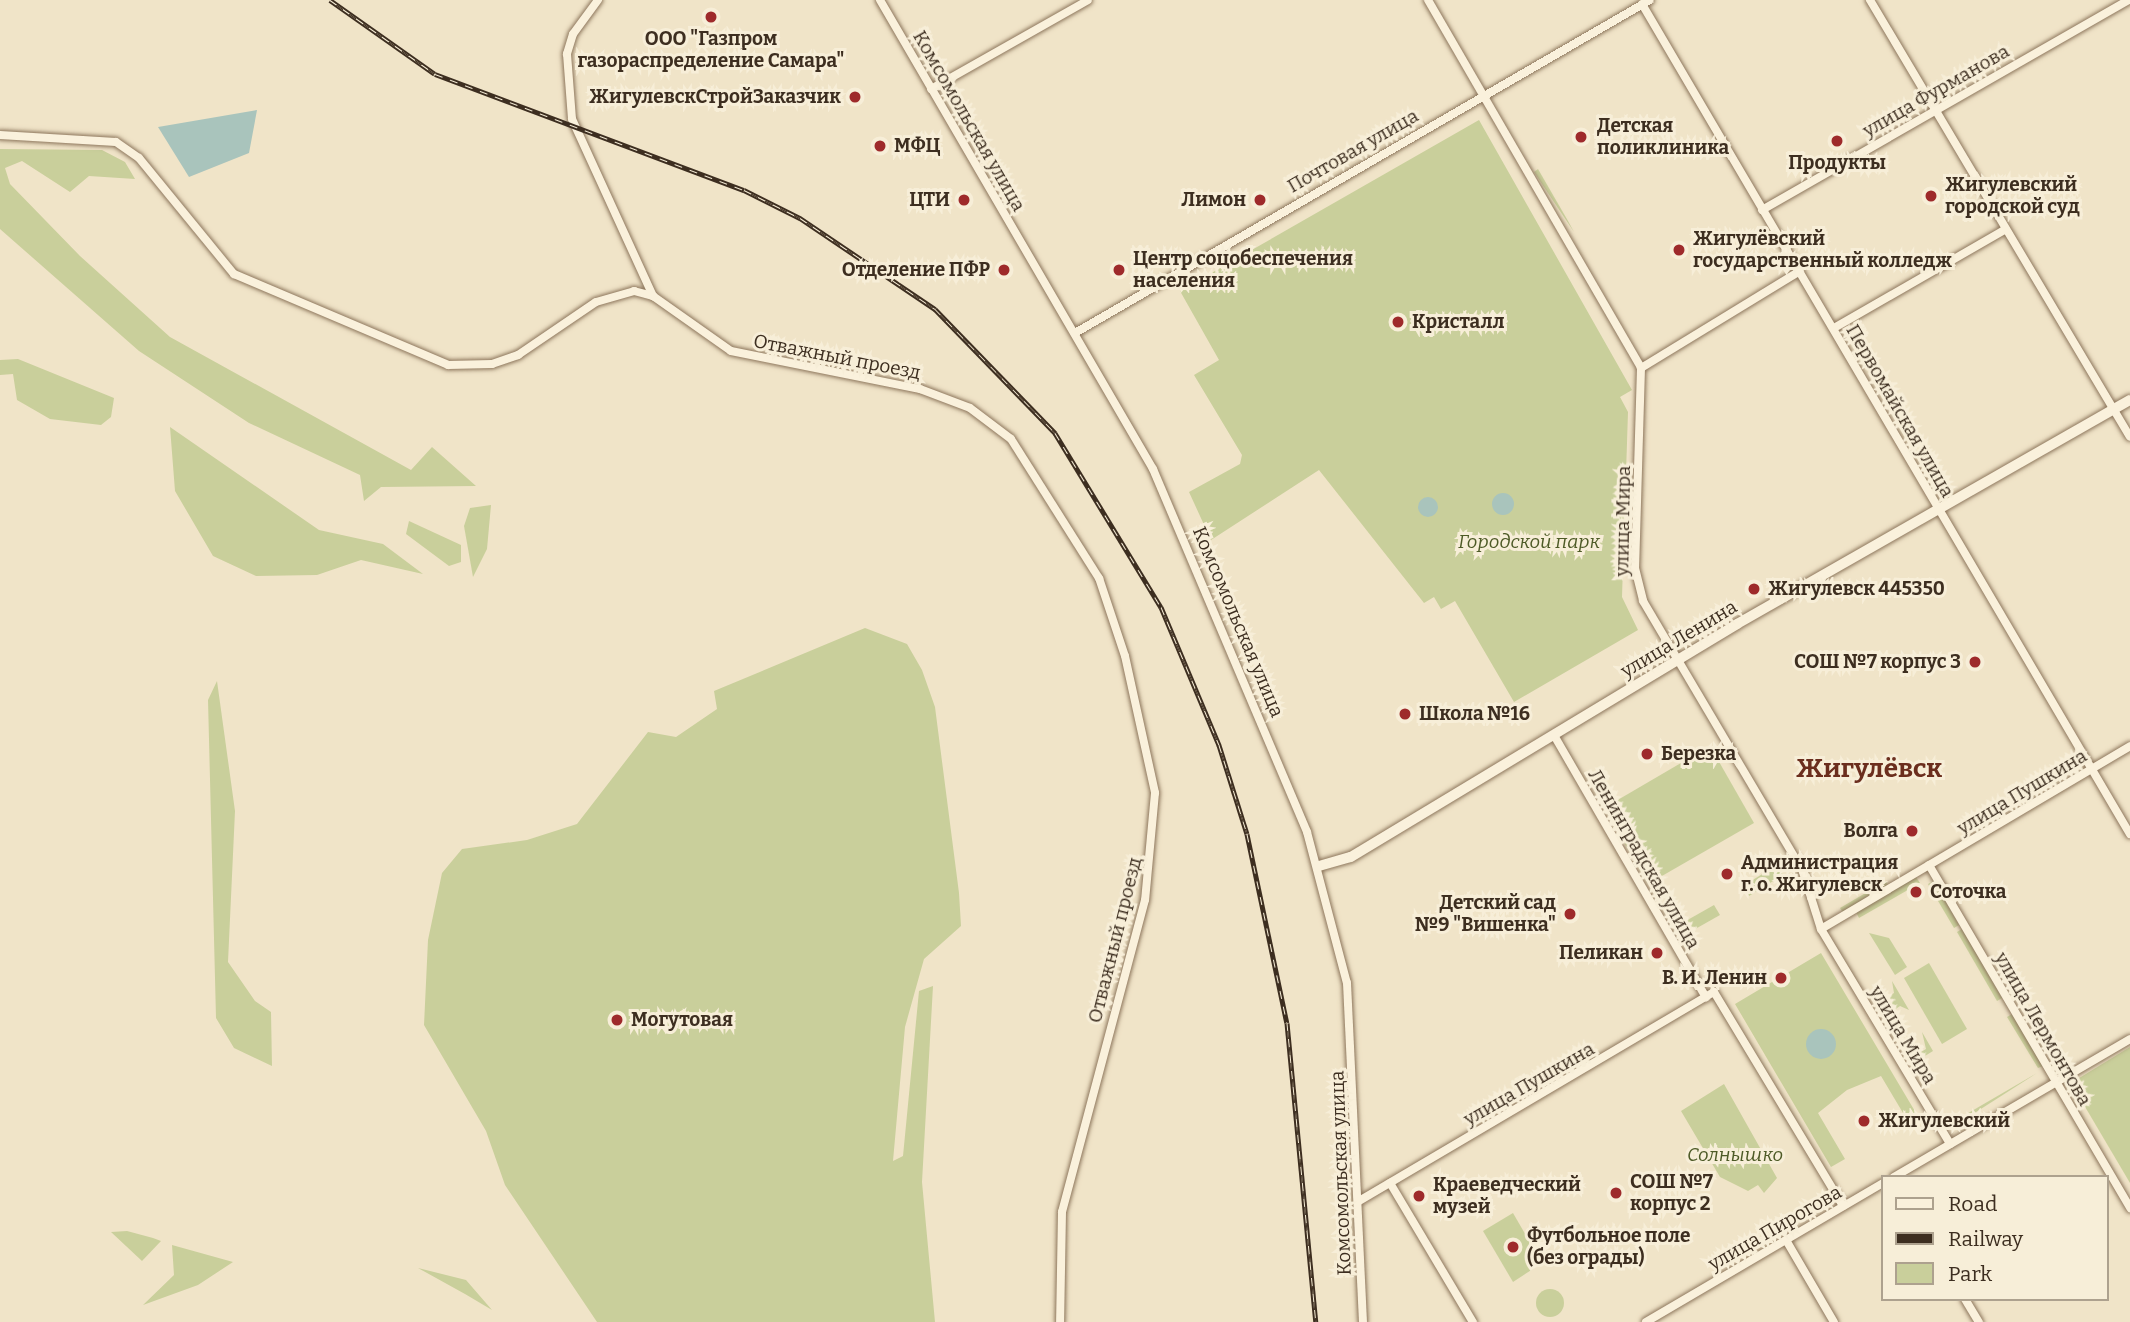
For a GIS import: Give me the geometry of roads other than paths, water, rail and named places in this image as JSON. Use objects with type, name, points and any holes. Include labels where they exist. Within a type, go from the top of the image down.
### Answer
[{"type":"street","points":[[0,135],[116,142],[139,158],[234,274],[448,365],[492,365],[518,355],[615,293],[653,296],[572,119],[567,54],[597,0]]},
{"type":"street","name":"Комсомольская улица","points":[[880,0],[1075,333],[1178,519],[1319,866],[1347,983],[1363,1322]]},
{"type":"street","points":[[931,89],[1087,0]]},
{"type":"street","points":[[1428,0],[1641,369],[1800,271]]},
{"type":"street","points":[[1870,0],[2130,437]]},
{"type":"street","name":"улица Фурманова","points":[[1762,211],[1934,109],[2128,0]]},
{"type":"street","name":"Почтовая улица","points":[[1075,333],[1481,95],[1646,2]]},
{"type":"street","name":"Первомайская улица","points":[[1646,2],[1762,211],[1834,328],[2130,834]]},
{"type":"street","points":[[1834,328],[2006,229]]},
{"type":"street","name":"Отважный проезд","points":[[653,296],[731,351],[920,389],[991,421],[1029,460],[1099,578],[1152,766],[1156,821],[1145,900],[1062,1212],[1060,1322]]},
{"type":"street","name":"улица Мира","points":[[1641,369],[1637,589],[1803,873],[1821,929],[1950,1144]]},
{"type":"street","name":"улица Ленина","points":[[1319,866],[1351,857],[1555,737],[1677,659],[1937,507],[2130,400]]},
{"type":"street","name":"Ленинградская улица","points":[[1555,737],[1710,994],[1843,1206]]},
{"type":"street","name":"улица Пушкина","points":[[1821,929],[2130,746]]},
{"type":"street","name":"улица Лермонтова","points":[[1929,865],[2130,1208]]},
{"type":"street","name":"улица Пушкина","points":[[1359,1201],[1710,994]]},
{"type":"street","points":[[1897,1175],[2130,1039]]},
{"type":"street","points":[[1390,1183],[1473,1322]]},
{"type":"street","name":"улица Пирогова","points":[[1646,1322],[1882,1184]]},
{"type":"street","points":[[1786,1240],[1834,1322]]},
{"type":"street","points":[[1966,1301],[1979,1322]]},
{"type":"water","points":[[257,110],[249,153],[189,177],[158,127]]},
{"type":"water","points":[[1503,493],[1511,496],[1514,504],[1511,512],[1503,515],[1495,512],[1492,504],[1495,496]]},
{"type":"water","points":[[1424,497],[1432,497],[1438,507],[1432,517],[1424,517],[1418,511],[1418,503]]},
{"type":"water","points":[[1821,1029],[1832,1033],[1836,1044],[1832,1055],[1821,1059],[1810,1055],[1806,1044],[1810,1033]]},
{"type":"railway","points":[[330,0],[435,74],[744,190],[800,218],[935,309],[1055,433],[1161,607],[1219,745],[1247,834],[1287,1023],[1316,1322]]},
{"type":"place","name":"ООО \"Газпром газораспределение Самара\"","points":[[711,17]]},
{"type":"place","name":"ЖигулевскСтройЗаказчик","points":[[855,97]]},
{"type":"place","name":"Детская поликлиника","points":[[1581,137]]},
{"type":"place","name":"Продукты","points":[[1837,141]]},
{"type":"place","name":"МФЦ","points":[[880,146]]},
{"type":"place","name":"Жигулевский городской суд","points":[[1931,196]]},
{"type":"place","name":"ЦТИ","points":[[964,200]]},
{"type":"place","name":"Лимон","points":[[1260,200]]},
{"type":"place","name":"Жигулёвский государственный колледж","points":[[1679,250]]},
{"type":"place","name":"Отделение ПФР","points":[[1004,270]]},
{"type":"place","name":"Центр соцобеспечения населения","points":[[1119,270]]},
{"type":"place","name":"Кристалл","points":[[1398,322]]},
{"type":"place","name":"Жигулевск 445350","points":[[1754,589]]},
{"type":"place","name":"СОШ №7 корпус 3","points":[[1975,662]]},
{"type":"place","name":"Школа №16","points":[[1405,714]]},
{"type":"place","name":"Березка","points":[[1647,754]]},
{"type":"place","name":"Волга","points":[[1912,831]]},
{"type":"place","name":"Администрация г. о. Жигулевск","points":[[1727,874]]},
{"type":"place","name":"Соточка","points":[[1916,892]]},
{"type":"place","name":"Детский сад №9 \"Вишенка\"","points":[[1570,914]]},
{"type":"place","name":"Пеликан","points":[[1657,953]]},
{"type":"place","name":"В. И. Ленин","points":[[1781,978]]},
{"type":"place","name":"Могутовая","points":[[617,1020]]},
{"type":"place","name":"Жигулевский","points":[[1864,1121]]},
{"type":"place","name":"СОШ №7 корпус 2","points":[[1616,1193]]},
{"type":"place","name":"Краеведческий музей","points":[[1419,1196]]},
{"type":"place","name":"Футбольное поле (без ограды)","points":[[1513,1247]]},
{"type":"district","name":"Жигулёвск","points":[[1869,769]]},
{"type":"park label","name":"Городской парк","points":[[1529,542]]},
{"type":"park label","name":"Солнышко","points":[[1735,1155]]}]
